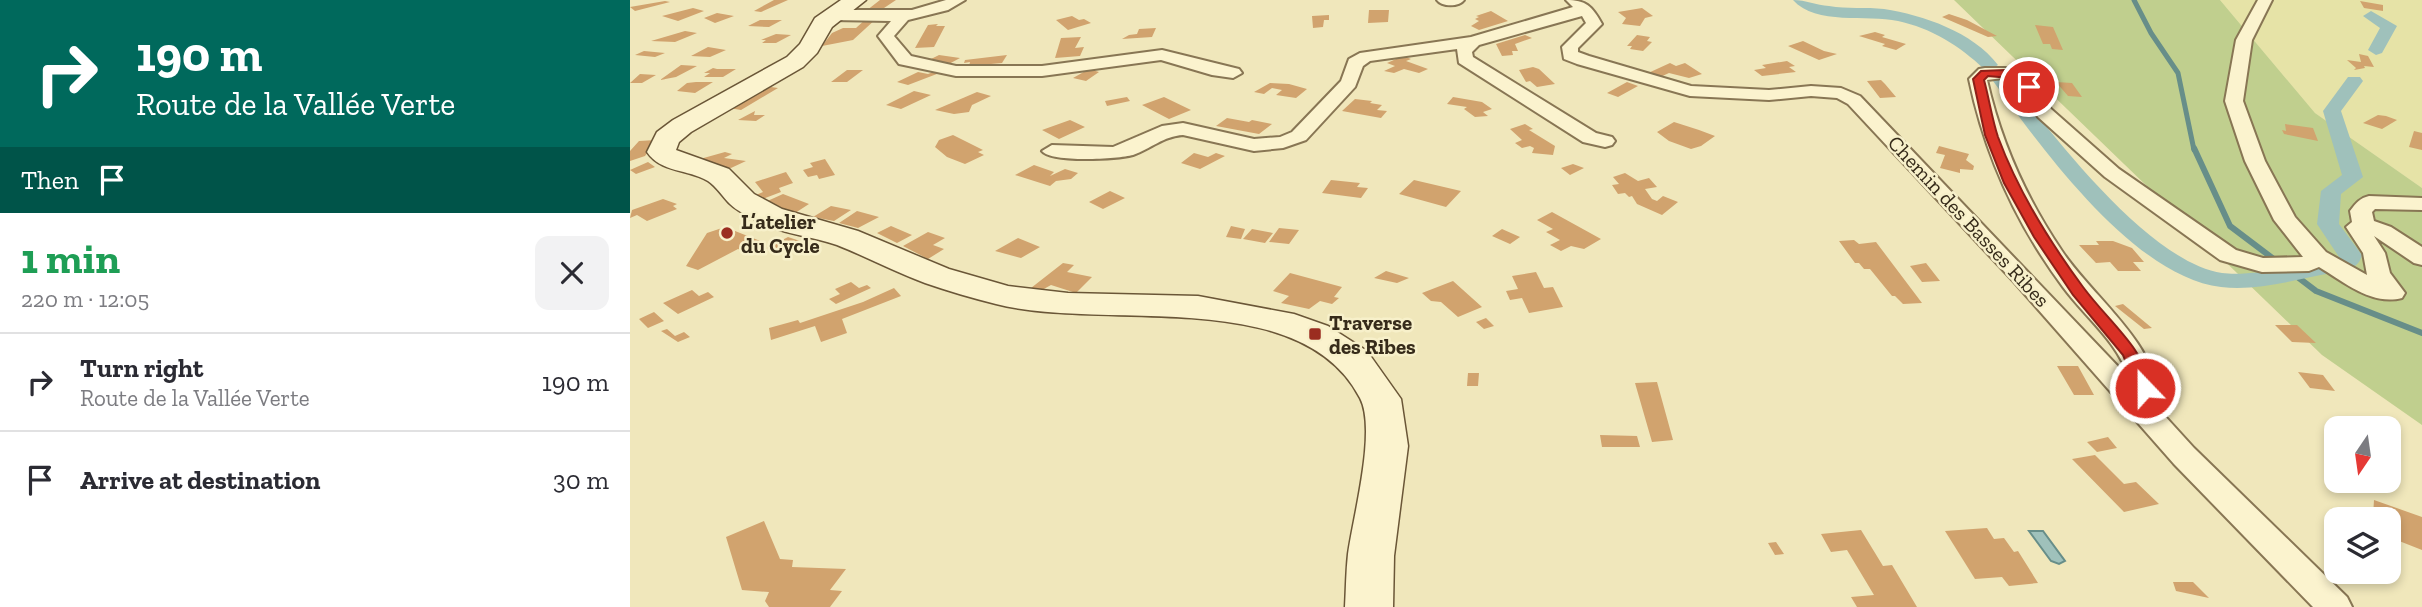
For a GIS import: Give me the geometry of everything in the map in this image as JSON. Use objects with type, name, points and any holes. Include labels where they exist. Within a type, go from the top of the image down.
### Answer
[{"type":"main road","points":[[843,7],[823,23],[804,55],[682,126],[667,138],[661,152],[668,158],[719,175],[755,210],[847,238],[937,276],[1004,296],[1068,304],[1198,307],[1294,325],[1315,334],[1354,360],[1381,399],[1387,446],[1371,556],[1369,607]]},
{"type":"street","points":[[843,7],[902,17],[939,9],[958,0]]},
{"type":"street","points":[[1444,0],[1457,0]]},
{"type":"street","points":[[2265,0],[2244,40],[2234,101],[2255,161],[2285,220],[2314,261],[2377,291],[2393,293],[2378,274],[2374,253],[2357,227],[2380,230],[2422,258]]},
{"type":"street","points":[[1052,151],[1113,153],[1127,150],[1169,130],[1183,129],[1254,145],[1283,142],[1299,136],[1349,83],[1355,63],[1366,57],[1473,42],[1572,12],[1580,5]]},
{"type":"street","name":"Chemin des Basses Ribes","points":[[1580,5],[1594,24],[1570,47],[1570,55],[1583,60],[1690,91],[1769,95],[1811,91],[1840,93],[1854,100],[2022,276],[2184,456],[2335,607]]},
{"type":"street","points":[[902,17],[886,36],[905,60],[944,69],[1042,71],[1162,55],[1212,70],[1233,73]]},
{"type":"street","points":[[1473,42],[1464,51],[1465,59],[1590,138],[1605,141]]},
{"type":"street","points":[[2136,401],[2144,396],[2141,372],[2130,353],[2079,292],[2041,237],[2011,183],[1991,135],[1978,79],[1985,73],[2005,73],[2022,79],[2044,113],[2112,173],[2228,255],[2262,265],[2314,261]]},
{"type":"street","points":[[2364,226],[2361,211],[2369,202],[2422,204]]},
{"type":"shaded area","points":[[2220,0],[2422,0],[2422,188],[2315,113]]},
{"type":"green space","points":[[1954,0],[2220,0],[2315,113],[2422,188],[2422,425],[2322,355]]},
{"type":"water","points":[[2029,531],[2043,531],[2065,561],[2059,564],[2051,561]]},
{"type":"building","points":[[774,0],[788,0],[761,12],[754,11]]},
{"type":"building","points":[[880,0],[896,0],[878,12],[862,14]]},
{"type":"building","points":[[2360,1],[2383,5],[2383,11],[2364,8]]},
{"type":"building","points":[[670,2],[635,11],[630,7]]},
{"type":"building","points":[[693,8],[704,11],[678,21],[662,16]]},
{"type":"building","points":[[1642,8],[1653,16],[1645,18],[1640,26],[1622,24],[1626,18],[1618,12]]},
{"type":"building","points":[[1369,10],[1389,10],[1388,22],[1368,23]]},
{"type":"building","points":[[1491,11],[1508,21],[1479,30],[1471,26],[1479,21],[1475,19],[1479,17],[1476,16]]},
{"type":"building","points":[[717,13],[734,16],[715,23],[704,18]]},
{"type":"building","points":[[1949,14],[1997,36],[1988,37],[1942,17]]},
{"type":"building","points":[[1329,15],[1329,20],[1324,20],[1323,27],[1313,28],[1312,16]]},
{"type":"building","points":[[1072,16],[1091,23],[1068,30],[1056,20]]},
{"type":"building","points":[[867,18],[877,18],[853,40],[822,46],[832,33],[843,28],[856,28]]},
{"type":"building","points":[[760,20],[782,20],[769,27],[748,26]]},
{"type":"building","points":[[938,24],[936,26],[945,26],[934,47],[915,48],[928,25]]},
{"type":"building","points":[[2035,25],[2053,27],[2063,50],[2052,49],[2050,44],[2043,44]]},
{"type":"building","points":[[1156,28],[1152,37],[1122,39],[1137,34],[1139,29]]},
{"type":"building","points":[[685,31],[697,33],[675,42],[651,41]]},
{"type":"building","points":[[1875,32],[1885,35],[1882,37],[1906,44],[1896,50],[1859,36]]},
{"type":"building","points":[[776,34],[791,35],[776,43],[762,43],[766,40],[761,40]]},
{"type":"building","points":[[1525,35],[1532,38],[1515,44],[1518,51],[1512,51],[1513,55],[1502,56],[1496,44]]},
{"type":"building","points":[[1637,35],[1650,37],[1647,41],[1652,42],[1643,51],[1627,46]]},
{"type":"building","points":[[1081,37],[1075,48],[1084,47],[1080,56],[1055,58],[1061,38]]},
{"type":"building","points":[[1803,41],[1837,54],[1819,60],[1788,46]]},
{"type":"building","points":[[708,47],[726,50],[710,57],[691,56]]},
{"type":"building","points":[[644,51],[665,53],[655,57],[635,55]]},
{"type":"building","points":[[2359,54],[2368,56],[2374,67],[2364,66],[2365,68],[2354,70],[2356,68],[2347,60],[2361,62]]},
{"type":"building","points":[[939,55],[960,58],[947,65],[925,62]]},
{"type":"building","points":[[1007,55],[1002,63],[969,66],[970,62],[964,63],[965,60]]},
{"type":"building","points":[[1403,56],[1411,59],[1406,61],[1428,69],[1419,73],[1404,69],[1394,73],[1384,71],[1395,66],[1387,63]]},
{"type":"building","points":[[1787,61],[1795,66],[1789,67],[1796,72],[1762,76],[1754,70],[1766,68],[1762,65]]},
{"type":"building","points":[[1670,63],[1676,66],[1685,63],[1702,74],[1689,78],[1669,73],[1658,78],[1646,74]]},
{"type":"building","points":[[681,65],[697,66],[676,77],[660,80]]},
{"type":"building","points":[[1533,67],[1555,84],[1537,87],[1530,81],[1526,82],[1519,70]]},
{"type":"building","points":[[713,68],[736,69],[723,77],[704,77],[710,73],[704,73]]},
{"type":"building","points":[[1089,69],[1099,72],[1086,81],[1073,78]]},
{"type":"building","points":[[847,70],[863,70],[847,82],[831,82]]},
{"type":"building","points":[[918,72],[928,74],[942,72],[908,85],[897,82]]},
{"type":"building","points":[[640,74],[656,75],[642,83],[630,83]]},
{"type":"building","points":[[1881,80],[1896,97],[1880,98],[1867,81]]},
{"type":"building","points":[[713,82],[695,93],[677,91],[687,83]]},
{"type":"building","points":[[1627,82],[1638,86],[1618,97],[1607,93]]},
{"type":"building","points":[[2056,82],[2072,83],[2082,97],[2068,96]]},
{"type":"building","points":[[1270,83],[1307,89],[1296,98],[1276,95],[1282,90],[1272,88],[1264,94],[1254,92]]},
{"type":"building","points":[[771,87],[778,88],[741,110],[729,108]]},
{"type":"building","points":[[914,91],[931,95],[901,109],[886,105]]},
{"type":"building","points":[[977,92],[991,96],[972,105],[969,112],[954,114],[935,110]]},
{"type":"building","points":[[1127,97],[1130,101],[1107,106],[1105,101]]},
{"type":"building","points":[[1164,97],[1191,110],[1169,119],[1142,105]]},
{"type":"building","points":[[1453,97],[1482,102],[1492,109],[1483,112],[1488,116],[1475,117],[1464,109],[1467,107],[1447,104]]},
{"type":"building","points":[[1355,99],[1372,101],[1370,103],[1382,105],[1377,110],[1387,111],[1381,118],[1342,111]]},
{"type":"building","points":[[755,111],[754,115],[765,115],[756,121],[738,120]]},
{"type":"building","points":[[2378,115],[2397,120],[2382,129],[2363,123]]},
{"type":"building","points":[[1227,118],[1272,124],[1259,134],[1216,126]]},
{"type":"building","points":[[1070,120],[1085,127],[1059,139],[1042,130]]},
{"type":"building","points":[[1674,122],[1715,136],[1701,146],[1691,149],[1669,141],[1657,132]]},
{"type":"building","points":[[1525,124],[1533,129],[1529,130],[1555,146],[1553,155],[1532,153],[1534,148],[1522,148],[1515,143],[1522,140],[1510,129]]},
{"type":"building","points":[[2285,124],[2313,128],[2318,141],[2284,134],[2282,130],[2286,131]]},
{"type":"building","points":[[2414,131],[2422,133],[2422,150],[2409,147]]},
{"type":"building","points":[[953,135],[983,150],[978,152],[984,155],[965,164],[947,157],[935,147],[939,140]]},
{"type":"building","points":[[656,140],[645,156],[630,161],[630,151],[639,141]]},
{"type":"building","points":[[1939,146],[1969,154],[1966,160],[1974,166],[1973,170],[1960,169],[1960,173],[1940,168],[1945,155],[1936,153]]},
{"type":"building","points":[[725,152],[732,154],[724,158],[746,161],[731,168],[707,164],[711,162],[700,159]]},
{"type":"building","points":[[1194,153],[1208,157],[1216,153],[1225,156],[1200,169],[1181,163]]},
{"type":"building","points":[[825,159],[835,175],[819,179],[817,175],[808,177],[803,170],[813,167],[810,163]]},
{"type":"building","points":[[648,162],[655,167],[636,174],[630,170]]},
{"type":"building","points":[[1573,164],[1584,168],[1570,175],[1561,168]]},
{"type":"building","points":[[1034,165],[1054,172],[1050,176],[1065,169],[1078,173],[1071,179],[1056,181],[1050,186],[1015,175]]},
{"type":"building","points":[[786,172],[793,183],[779,188],[781,192],[760,200],[756,195],[763,192],[755,182]]},
{"type":"building","points":[[1625,173],[1638,181],[1649,178],[1657,187],[1645,189],[1652,199],[1657,201],[1663,196],[1678,202],[1662,215],[1637,204],[1632,196],[1618,194],[1612,185],[1619,184],[1613,177]]},
{"type":"building","points":[[1331,180],[1360,183],[1357,187],[1368,188],[1361,198],[1322,193]]},
{"type":"building","points":[[1414,180],[1461,191],[1446,207],[1399,194]]},
{"type":"building","points":[[1110,191],[1125,198],[1103,209],[1089,202]]},
{"type":"building","points":[[783,194],[809,204],[792,215],[763,203]]},
{"type":"building","points":[[663,199],[677,204],[673,206],[677,209],[647,221],[637,215],[630,218],[632,210]]},
{"type":"building","points":[[831,206],[851,210],[834,221],[813,217]]},
{"type":"building","points":[[857,211],[879,217],[858,228],[839,223]]},
{"type":"building","points":[[1552,212],[1601,239],[1584,249],[1571,246],[1561,251],[1550,245],[1560,240],[1546,232],[1553,229],[1537,220]]},
{"type":"building","points":[[891,226],[912,235],[897,243],[877,233]]},
{"type":"building","points":[[1231,226],[1245,229],[1241,239],[1226,237]]},
{"type":"building","points":[[725,227],[765,243],[747,252],[738,249],[698,270],[686,266],[707,233]]},
{"type":"building","points":[[1279,228],[1299,230],[1289,244],[1269,242]]},
{"type":"building","points":[[1252,229],[1273,233],[1265,243],[1243,239]]},
{"type":"building","points":[[1502,229],[1520,237],[1510,244],[1492,236]]},
{"type":"building","points":[[928,232],[945,238],[933,245],[944,249],[928,259],[903,246]]},
{"type":"building","points":[[788,237],[800,241],[780,251],[767,248]]},
{"type":"building","points":[[1018,238],[1040,247],[1021,258],[995,251]]},
{"type":"building","points":[[1854,240],[1859,244],[1876,242],[1922,303],[1903,304],[1892,296],[1870,269],[1864,269],[1859,263],[1855,263],[1839,241]]},
{"type":"building","points":[[2096,241],[2113,241],[2132,248],[2144,262],[2133,262],[2141,271],[2118,271],[2110,262],[2096,263],[2079,245],[2099,245]]},
{"type":"building","points":[[1063,263],[1074,265],[1067,272],[1092,277],[1076,293],[1051,285],[1042,290],[1031,288]]},
{"type":"building","points":[[1926,263],[1940,281],[1922,282],[1910,266]]},
{"type":"building","points":[[1386,271],[1409,278],[1397,283],[1374,278]]},
{"type":"building","points":[[1536,272],[1544,288],[1553,287],[1563,307],[1529,313],[1522,298],[1510,300],[1506,291],[1518,289],[1512,276]]},
{"type":"building","points":[[1290,273],[1342,287],[1334,297],[1339,298],[1332,304],[1320,301],[1309,309],[1281,303],[1289,296],[1273,291]]},
{"type":"building","points":[[1453,281],[1482,307],[1458,317],[1441,302],[1431,301],[1422,293]]},
{"type":"building","points":[[851,282],[859,288],[867,285],[871,288],[836,304],[829,299],[840,294],[835,289]]},
{"type":"building","points":[[894,288],[901,296],[842,319],[847,333],[821,342],[815,326],[771,340],[769,328],[798,320],[800,323],[863,302]]},
{"type":"building","points":[[692,290],[699,296],[708,292],[714,297],[678,314],[663,303]]},
{"type":"building","points":[[2123,304],[2152,328],[2144,329],[2115,306]]},
{"type":"building","points":[[654,312],[664,321],[648,328],[639,319]]},
{"type":"building","points":[[1486,318],[1494,326],[1484,329],[1476,322]]},
{"type":"building","points":[[2275,325],[2297,325],[2316,343],[2292,342]]},
{"type":"building","points":[[667,329],[675,336],[684,332],[690,337],[678,342],[661,331]]},
{"type":"building","points":[[2057,366],[2078,366],[2094,395],[2074,395]]},
{"type":"building","points":[[2298,372],[2323,375],[2335,391],[2310,388]]},
{"type":"building","points":[[1468,373],[1479,373],[1478,386],[1467,386]]},
{"type":"building","points":[[1657,382],[1673,440],[1652,442],[1635,383]]},
{"type":"building","points":[[1600,435],[1637,436],[1640,447],[1602,447]]},
{"type":"building","points":[[2108,437],[2117,448],[2097,452],[2087,442]]},
{"type":"building","points":[[2095,455],[2124,484],[2136,482],[2159,504],[2124,512],[2072,459]]},
{"type":"building","points":[[2374,500],[2394,507],[2374,507]]},
{"type":"building","points":[[2401,510],[2422,517],[2422,550],[2401,542]]},
{"type":"building","points":[[764,521],[780,559],[793,560],[792,567],[846,569],[830,590],[842,591],[830,607],[769,607],[765,601],[769,592],[742,590],[726,537]]},
{"type":"building","points":[[1987,528],[1994,539],[2004,538],[2014,552],[2018,551],[2038,583],[2009,586],[2002,577],[1975,579],[1945,531]]},
{"type":"building","points":[[1861,530],[1883,566],[1892,565],[1917,607],[1857,607],[1851,597],[1874,595],[1847,550],[1831,552],[1821,534]]},
{"type":"building","points":[[1776,542],[1784,554],[1775,555],[1768,543]]},
{"type":"building","points":[[2173,582],[2193,582],[2209,598],[2176,591]]},
{"type":"waterway","points":[[1800,0],[1829,11],[1884,14],[1913,20],[1955,38],[1990,65]]},
{"type":"waterway","points":[[2134,0],[2151,33],[2178,73],[2194,150]]},
{"type":"waterway","points":[[2371,16],[2389,26],[2376,50]]},
{"type":"waterway","points":[[1999,77],[2068,165],[2129,227],[2160,253],[2191,271],[2220,280],[2280,275],[2349,261],[2351,255],[2328,224],[2331,191],[2353,177],[2332,111],[2354,81]]},
{"type":"waterway","points":[[2194,148],[2230,226],[2316,291],[2422,333]]},
{"type":"place","name":"L’atelier du Cycle","points":[[727,233]]},
{"type":"place","name":"Traverse des Ribes","points":[[1315,334]]},
{"type":"route","points":[[2029,87],[2022,79],[2005,73],[1985,73],[1978,79],[1991,135],[2011,183],[2041,237],[2079,292],[2130,353],[2141,372],[2145,388]]}]
